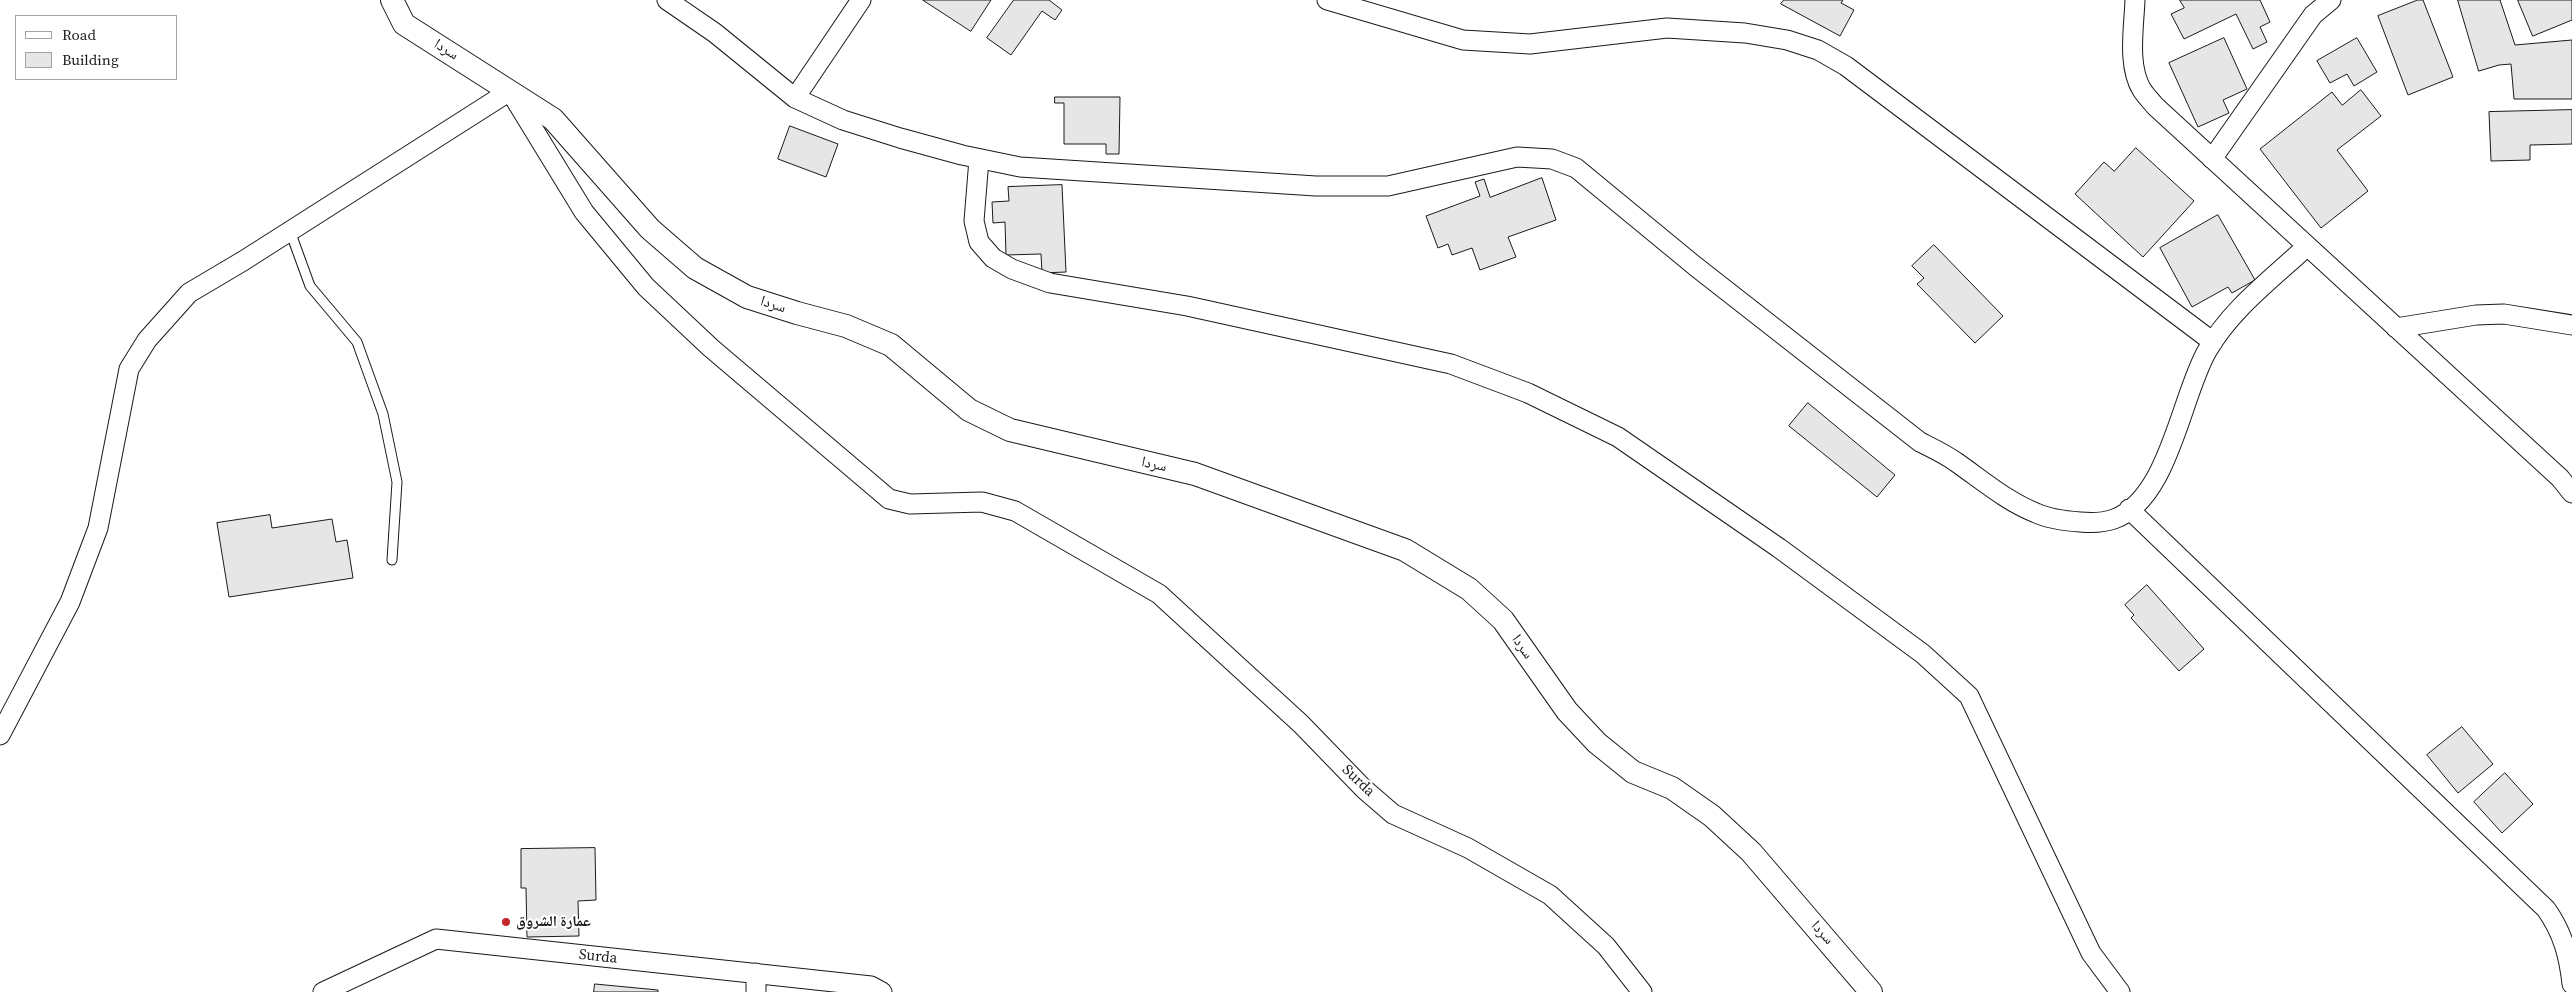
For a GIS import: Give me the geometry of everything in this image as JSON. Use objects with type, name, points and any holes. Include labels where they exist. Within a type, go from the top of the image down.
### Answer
[{"type":"street","name":"سردا","points":[[392,0],[404,24],[553,119],[650,230],[695,268],[747,297],[846,326],[891,345],[969,410],[1010,430],[1195,474],[1405,550],[1469,589],[1503,620],[1567,711],[1597,743],[1633,772],[1672,788],[1712,816],[1751,852],[1871,992]]},
{"type":"street","points":[[667,0],[715,33],[795,98],[843,120],[900,138],[979,159],[1020,167],[1316,186],[1388,186],[1517,157],[1552,159],[1576,168],[1695,266],[1920,442],[1954,461],[2005,498],[2036,514],[2068,521],[2096,523],[2115,519],[2129,509],[2151,488],[2164,462],[2206,352],[2229,318],[2306,247]]},
{"type":"street","points":[[795,98],[861,0]]},
{"type":"street","points":[[1327,0],[1463,40],[1530,44],[1667,28],[1745,33],[1787,40],[1818,50],[1846,66],[2213,342]]},
{"type":"street","points":[[2135,0],[2134,55],[2142,90],[2155,106],[2306,247],[2560,478],[2572,493]]},
{"type":"street","points":[[2212,159],[2313,15],[2331,0]]},
{"type":"street","points":[[0,734],[70,602],[98,528],[130,369],[147,340],[189,293],[510,91]]},
{"type":"street","name":"Surda","points":[[510,91],[584,212],[646,287],[711,348],[888,499],[910,504],[982,502],[1015,511],[1160,594],[1301,724],[1364,789],[1393,814],[1468,848],[1550,895],[1606,946],[1642,992]]},
{"type":"street","points":[[979,159],[974,221],[979,242],[993,258],[1012,269],[1050,283],[1187,306],[1459,368],[1528,393],[1618,437],[1779,548],[1923,654],[1969,696],[2091,953],[2120,992]]},
{"type":"street","points":[[2396,328],[2476,315],[2504,314],[2572,325]]},
{"type":"street","points":[[2129,509],[2546,909],[2557,925],[2565,943],[2572,984]]},
{"type":"street","name":"Surda","points":[[323,992],[436,939],[756,983],[871,986],[882,992]]},
{"type":"lane","points":[[290,231],[310,286],[357,342],[383,414],[397,482],[392,560]]},
{"type":"building","points":[[923,0],[991,0],[971,31]]},
{"type":"building","points":[[1014,0],[1049,0],[1062,10],[1055,20],[1042,11],[1011,55],[987,38]]},
{"type":"building","points":[[1784,0],[1843,0],[1841,3],[1854,10],[1840,36],[1781,4]]},
{"type":"building","points":[[2180,0],[2260,0],[2270,22],[2260,27],[2267,42],[2253,49],[2236,14],[2184,39],[2171,14],[2184,8]]},
{"type":"building","points":[[2418,0],[2423,0],[2453,77],[2408,95],[2378,16]]},
{"type":"building","points":[[2458,0],[2500,0],[2515,45],[2572,40],[2572,99],[2514,99],[2511,64],[2499,65],[2479,71]]},
{"type":"building","points":[[2518,0],[2572,0],[2572,20],[2533,36]]},
{"type":"building","points":[[2224,38],[2247,89],[2223,100],[2229,113],[2198,127],[2169,63]]},
{"type":"building","points":[[2357,38],[2377,72],[2354,86],[2347,74],[2330,83],[2317,61]]},
{"type":"building","points":[[2361,90],[2381,116],[2337,150],[2368,191],[2321,228],[2260,149],[2332,92],[2342,105]]},
{"type":"building","points":[[1055,97],[1120,97],[1119,154],[1106,154],[1106,144],[1064,144],[1064,103],[1055,103]]},
{"type":"building","points":[[2572,110],[2572,144],[2530,145],[2530,160],[2491,161],[2489,112]]},
{"type":"building","points":[[790,126],[838,144],[826,177],[778,159]]},
{"type":"building","points":[[2136,148],[2194,201],[2143,257],[2075,194],[2104,162],[2114,171]]},
{"type":"building","points":[[1542,178],[1556,220],[1508,237],[1516,257],[1480,270],[1472,248],[1452,255],[1448,244],[1438,248],[1426,216],[1480,196],[1475,182],[1484,179],[1490,197]]},
{"type":"building","points":[[1062,185],[1066,272],[1042,273],[1041,254],[1006,255],[1005,222],[993,223],[992,202],[1009,201],[1008,187]]},
{"type":"building","points":[[2218,215],[2255,280],[2232,293],[2228,287],[2192,307],[2160,248]]},
{"type":"building","points":[[1934,245],[2003,316],[1975,343],[1917,284],[1924,278],[1912,266]]},
{"type":"building","points":[[1808,403],[1895,475],[1877,497],[1789,426]]},
{"type":"building","points":[[270,515],[272,528],[332,519],[336,542],[347,540],[353,578],[229,597],[217,523]]},
{"type":"building","points":[[2147,585],[2204,649],[2179,671],[2131,618],[2134,615],[2125,605]]},
{"type":"building","points":[[2462,727],[2493,764],[2458,793],[2427,755]]},
{"type":"building","points":[[2505,773],[2533,804],[2502,833],[2474,802]]},
{"type":"building","points":[[595,848],[596,900],[578,901],[579,936],[527,937],[526,888],[521,888],[521,849]]},
{"type":"building","points":[[595,984],[658,990],[658,992],[594,992]]},
{"type":"place","name":"عمارة الشروق","points":[[506,922]]}]
